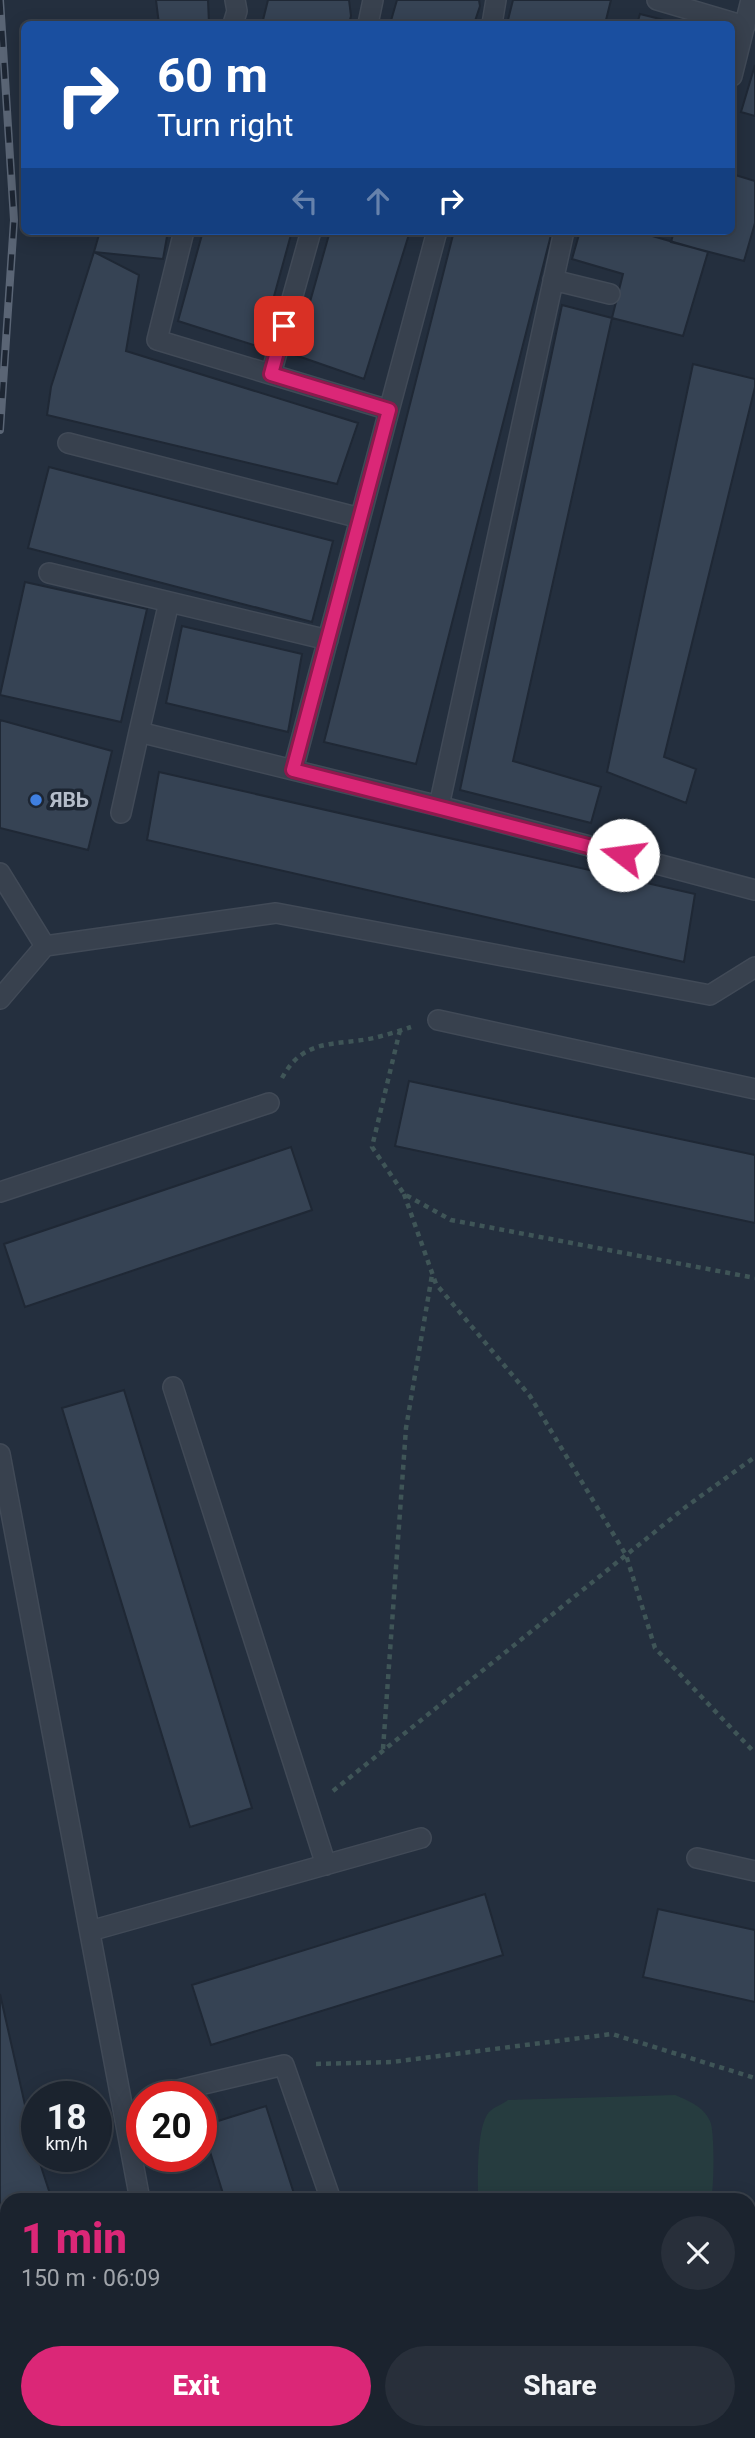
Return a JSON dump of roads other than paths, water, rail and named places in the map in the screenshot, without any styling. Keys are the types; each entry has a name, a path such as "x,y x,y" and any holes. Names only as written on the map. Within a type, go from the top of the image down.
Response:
{"lane":[{"path":"234,21 237,10 235,0"},
{"path":"369,21 373,0"},
{"path":"492,21 496,0"},
{"path":"657,0 727,21"},
{"path":"735,64 751,0"},
{"path":"735,23 744,26"},
{"path":"183,235 157,340 389,410"},
{"path":"271,374 310,235"},
{"path":"293,770 436,235"},
{"path":"439,806 563,235"},
{"path":"553,279 610,294"},
{"path":"68,443 360,518"},
{"path":"49,573 328,640"},
{"path":"121,813 169,602"},
{"path":"139,732 439,806 755,890"},
{"path":"0,873 45,946"},
{"path":"0,999 45,946 276,913 710,995 755,967"},
{"path":"438,1020 755,1089"},
{"path":"0,1192 269,1104"},
{"path":"173,1387 326,1865"},
{"path":"0,1454 139,2193"},
{"path":"90,1931 421,1838"},
{"path":"697,1858 755,1871"},
{"path":"216,2081 284,2065 329,2193"},
{"path":"122,2104 126,2103"}],"railway":[{"path":"0,0 14,220 0,430"}],"place":[{"name":"ЯВЬ","path":"36,800"}]}
